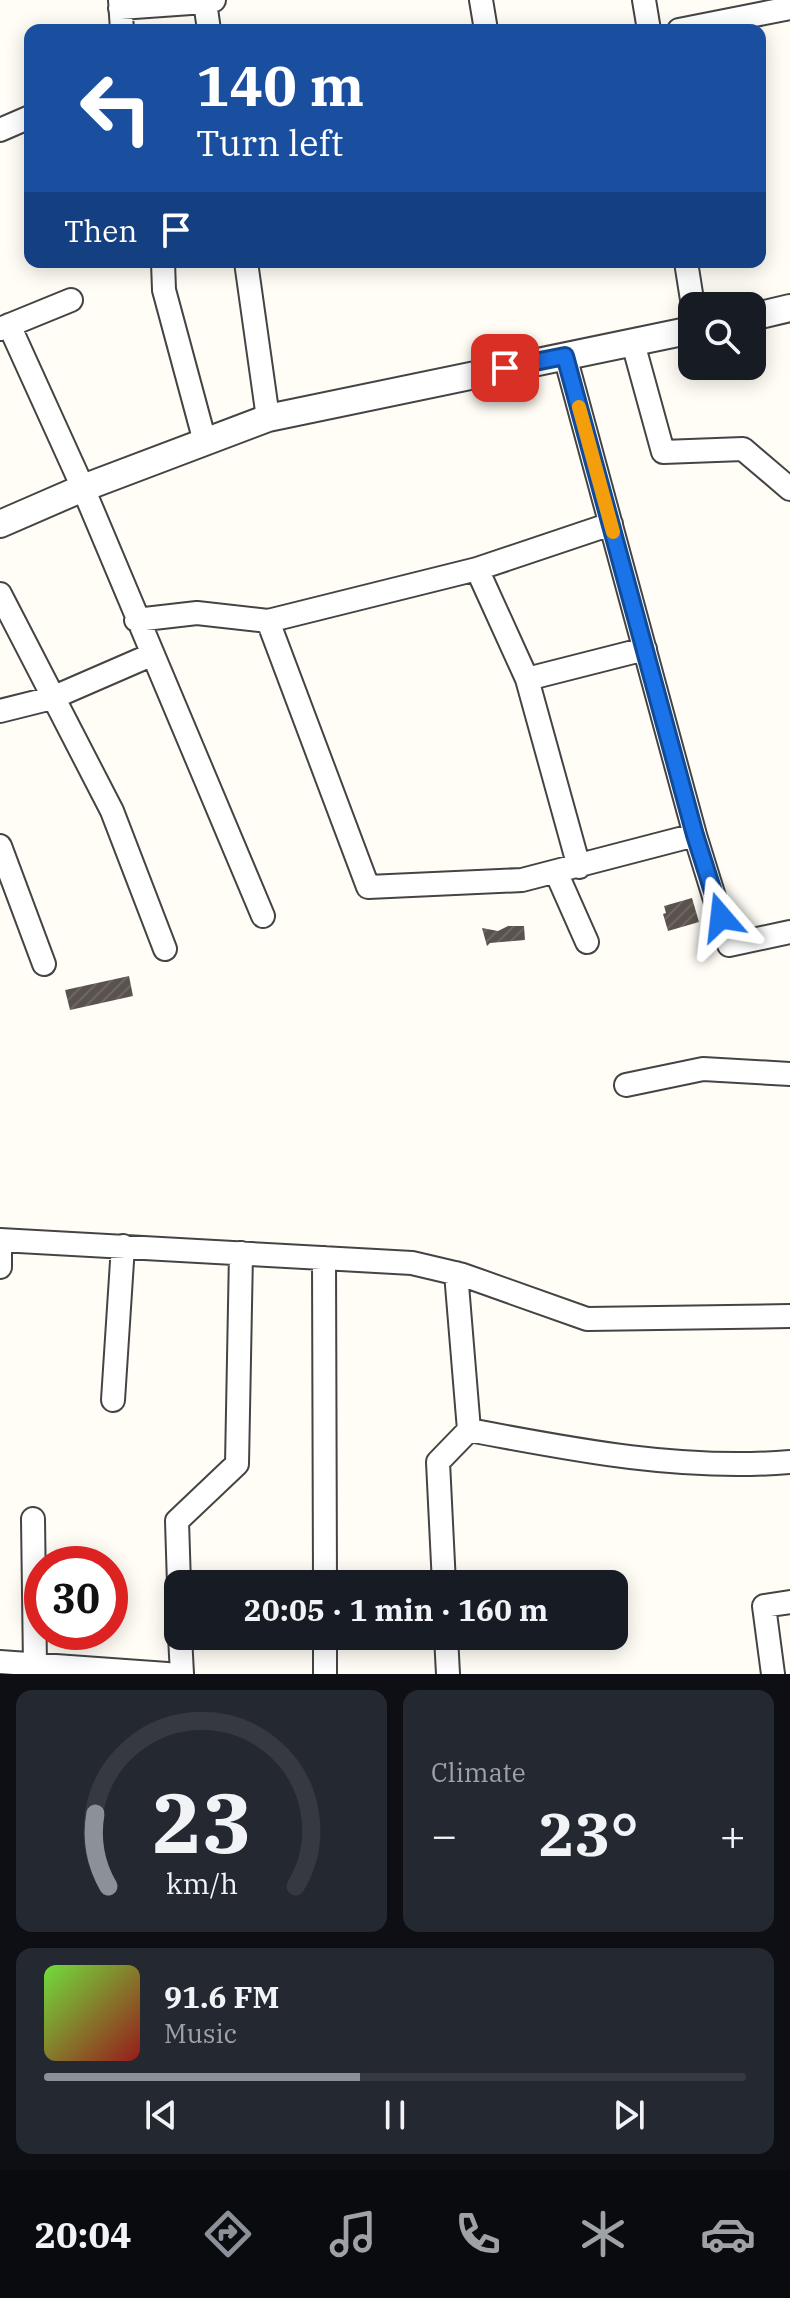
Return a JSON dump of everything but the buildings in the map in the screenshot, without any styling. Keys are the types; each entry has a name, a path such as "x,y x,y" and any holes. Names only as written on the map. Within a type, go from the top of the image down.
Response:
{"street":[{"path":"481,0 485,24"},
{"path":"644,0 648,24"},
{"path":"121,13 209,1 209,24"},
{"path":"709,24 790,8"},
{"path":"0,130 24,120"},
{"path":"163,268 164,290 205,442"},
{"path":"247,268 268,418"},
{"path":"687,268 691,292"},
{"path":"71,300 5,327 83,488 263,916"},
{"path":"766,314 790,308"},
{"path":"0,524 83,488 268,418 678,333"},
{"path":"633,343 663,452 743,449 790,489"},
{"path":"565,356 695,835 729,945 790,932"},
{"path":"136,620 197,613 268,621 477,569 611,524"},
{"path":"477,569 527,679 579,867"},
{"path":"0,594 112,811 165,949"},
{"path":"268,621 368,887 522,880 695,835"},
{"path":"527,679 645,649"},
{"path":"0,711 52,698 151,655"},
{"path":"0,846 44,964"},
{"path":"556,872 587,942"},
{"path":"626,1085 703,1069 790,1074"},
{"path":"0,1267 0,1240 412,1263 456,1273 587,1319 790,1316"},
{"path":"113,1400 123,1246"},
{"path":"179,1570 177,1521 237,1464 241,1253"},
{"path":"324,1258 325,1570"},
{"path":"443,1570 438,1462 469,1430 456,1273"},
{"path":"469,1430 586,1452 739,1466 790,1462"},
{"path":"33,1519 35,1665"},
{"path":"773,1674 764,1606 790,1602"},
{"path":"181,1650 182,1674"},
{"path":"325,1650 325,1674"},
{"path":"447,1650 448,1674"},
{"path":"0,1662 163,1674"}],"slow traffic":[{"path":"579,407 613,532"}],"route":[{"path":"505,368 565,356 695,835 721,917"}]}
